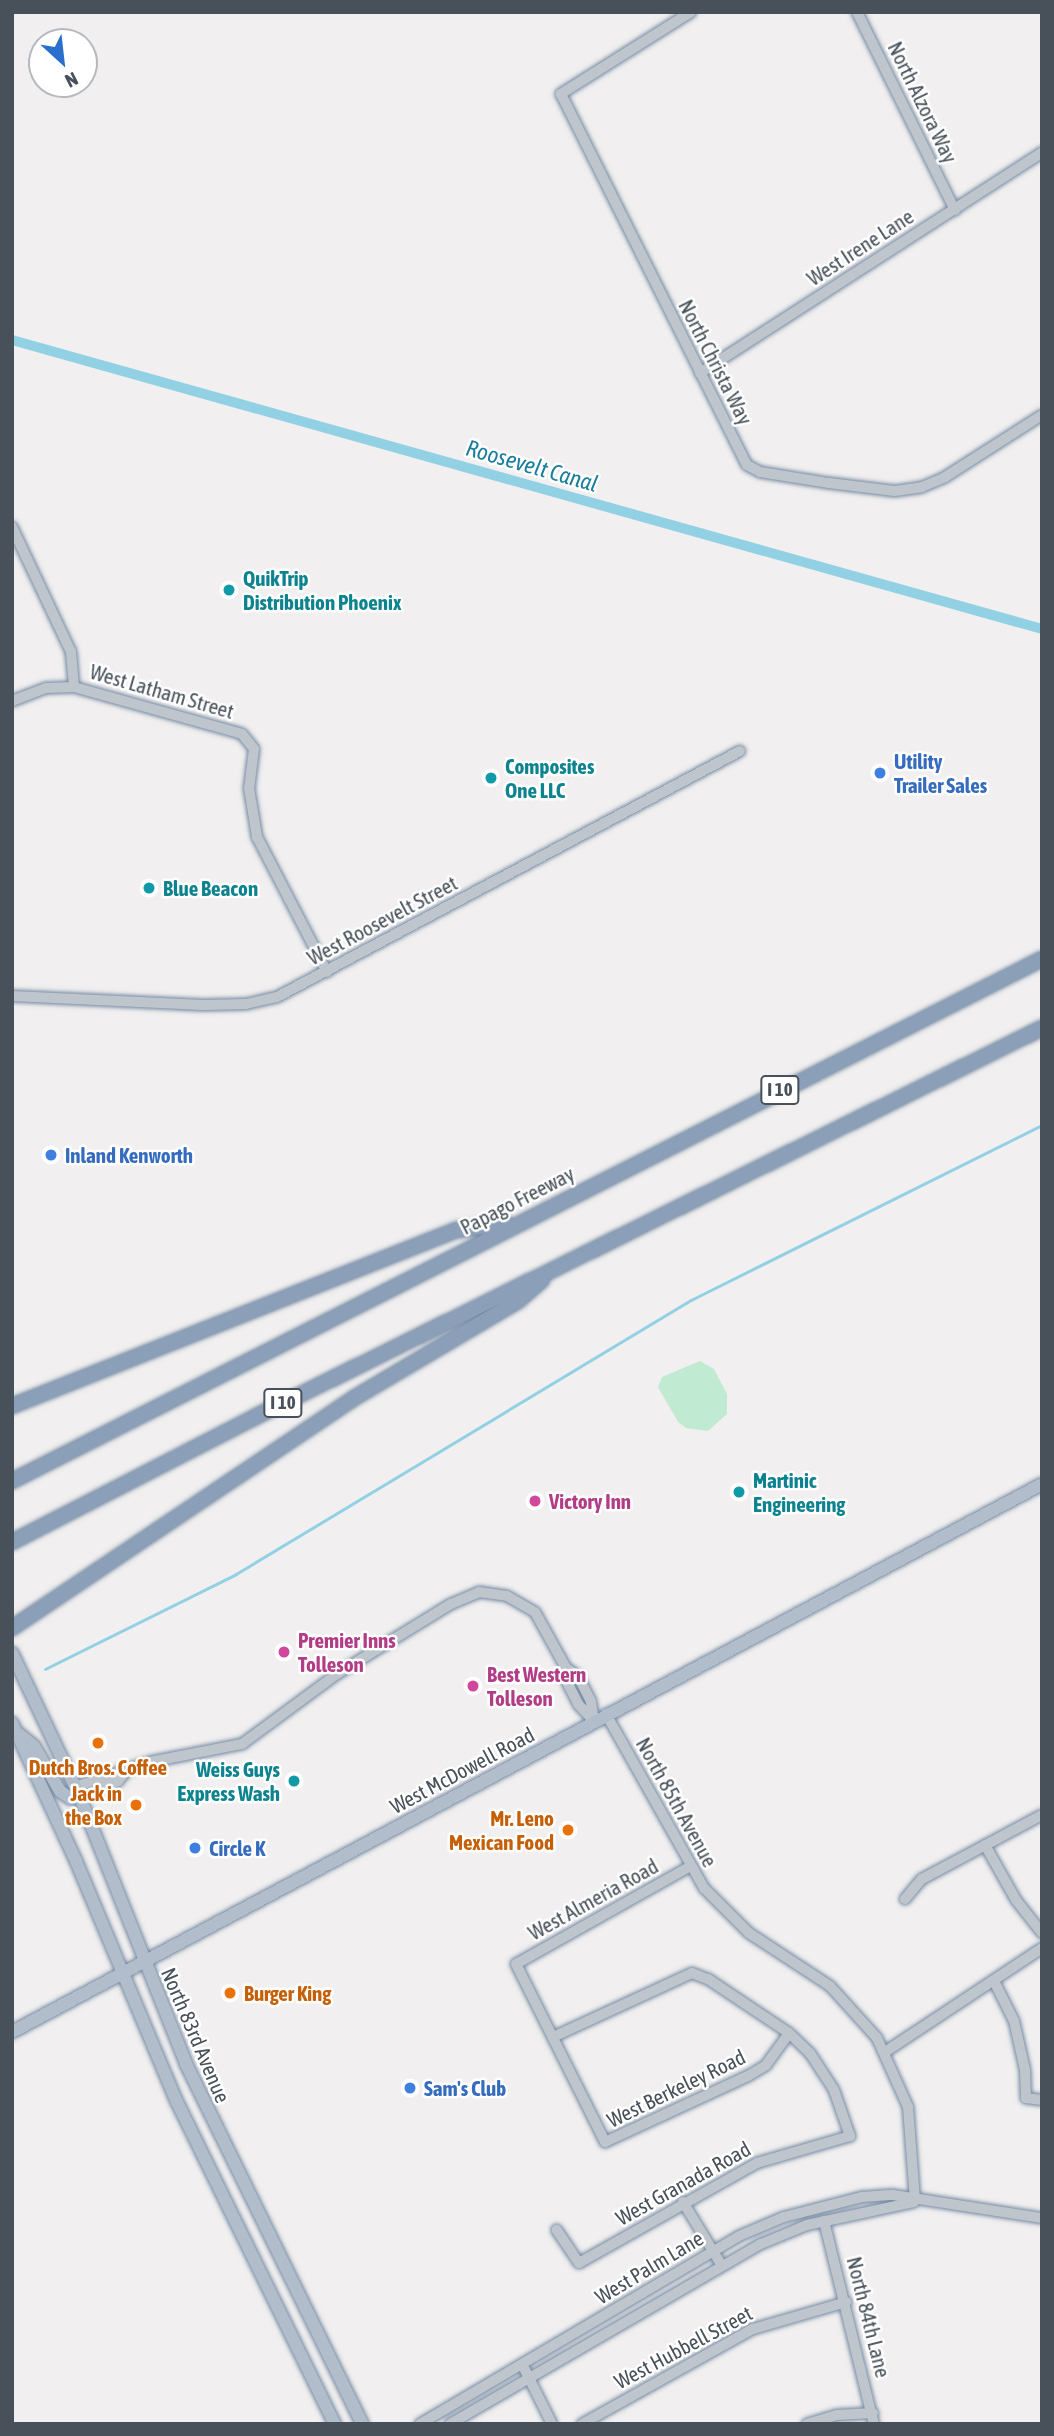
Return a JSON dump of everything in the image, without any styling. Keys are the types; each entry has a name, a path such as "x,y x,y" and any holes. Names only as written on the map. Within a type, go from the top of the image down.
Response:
{"highway":[{"name":"Papago Freeway","path":"12,1481 1042,958"},
{"name":"I 10","path":"12,1542 556,1268 1042,1028"},
{"path":"12,1406 457,1230 519,1222"},
{"path":"12,1628 354,1398 518,1301 556,1268"}],"main road":[{"name":"West McDowell Road","path":"12,2032 1042,1484"},
{"name":"North 83rd Avenue","path":"14,1656 78,1792 186,2064 362,2424"},
{"name":"North 83rd Avenue","path":"14,1727 187,2124 335,2424"},
{"path":"14,1727 34,1746 60,1791 70,1798 78,1792"},
{"path":"270,2292 290,2281"}],"street":[{"name":"North Christa Way","path":"691,12 561,94 747,465 760,472 895,491 945,477 1042,415"},
{"name":"North Alzora Way","path":"857,12 955,210"},
{"name":"West Irene Lane","path":"700,373 1042,153"},
{"path":"12,527 67,641 74,687"},
{"name":"West Latham Street","path":"12,701 46,688 74,687 242,734 254,749 249,788 257,837 327,972"},
{"name":"West Roosevelt Street","path":"12,996 246,1004 277,997 740,751"},
{"name":"North 85th Avenue","path":"78,1792 118,1781 127,1770 242,1744 319,1686 452,1604 479,1592 495,1592 535,1612 566,1668 567,1682 578,1704 600,1718 689,1867 749,1933 830,1986 863,2020 885,2052 912,2125 915,2202"},
{"path":"905,1899 922,1879 1042,1815"},
{"path":"985,1846 1016,1900 1042,1933"},
{"name":"West Almeria Road","path":"553,2037 516,1964 689,1867"},
{"path":"885,2052 1042,1948"},
{"path":"553,2037 692,1973 708,1979 789,2033"},
{"path":"994,1981 1014,2021 1026,2070 1026,2098 1042,2100"},
{"name":"West Berkeley Road","path":"553,2037 605,2142 748,2076 766,2065 789,2033"},
{"name":"West Granada Road","path":"557,2230 579,2263 683,2202 757,2163 850,2136 845,2115 822,2069 789,2033"},
{"name":"West Palm Lane","path":"420,2424 713,2251 764,2224 804,2210 873,2196 893,2195 915,2202 1042,2218"},
{"path":"683,2202 722,2266"},
{"name":"West Palm Lane","path":"450,2424 782,2234 824,2221 915,2202"},
{"name":"North 84th Lane","path":"824,2221 873,2418"},
{"name":"West Hubbell Street","path":"582,2424 753,2329 846,2302"},
{"path":"522,2364 552,2424"},
{"path":"807,2424 837,2415 873,2418"}],"green space":[{"path":"700,1361 714,1369 727,1394 727,1414 708,1431 686,1428 678,1422 658,1387 662,1377"}],"waterway":[{"name":"Roosevelt Canal","path":"12,340 1042,629"},
{"path":"45,1669 236,1574 691,1300 1042,1125"}],"place":[{"name":"QuikTrip Distribution Phoenix","path":"229,590"},
{"name":"Utility Trailer Sales","path":"880,773"},
{"name":"Composites One LLC","path":"491,778"},
{"name":"Blue Beacon","path":"149,888"},
{"name":"Inland Kenworth","path":"51,1155"},
{"name":"Martinic Engineering","path":"739,1492"},
{"name":"Victory Inn","path":"535,1501"},
{"name":"Premier Inns Tolleson","path":"284,1652"},
{"name":"Best Western Tolleson","path":"473,1686"},
{"name":"Dutch Bros. Coffee","path":"98,1743"},
{"name":"Weiss Guys Express Wash","path":"294,1781"},
{"name":"Jack in the Box","path":"136,1805"},
{"name":"Mr. Leno Mexican Food","path":"568,1830"},
{"name":"Circle K","path":"195,1848"},
{"name":"Burger King","path":"230,1993"},
{"name":"Sam's Club","path":"410,2088"}]}
